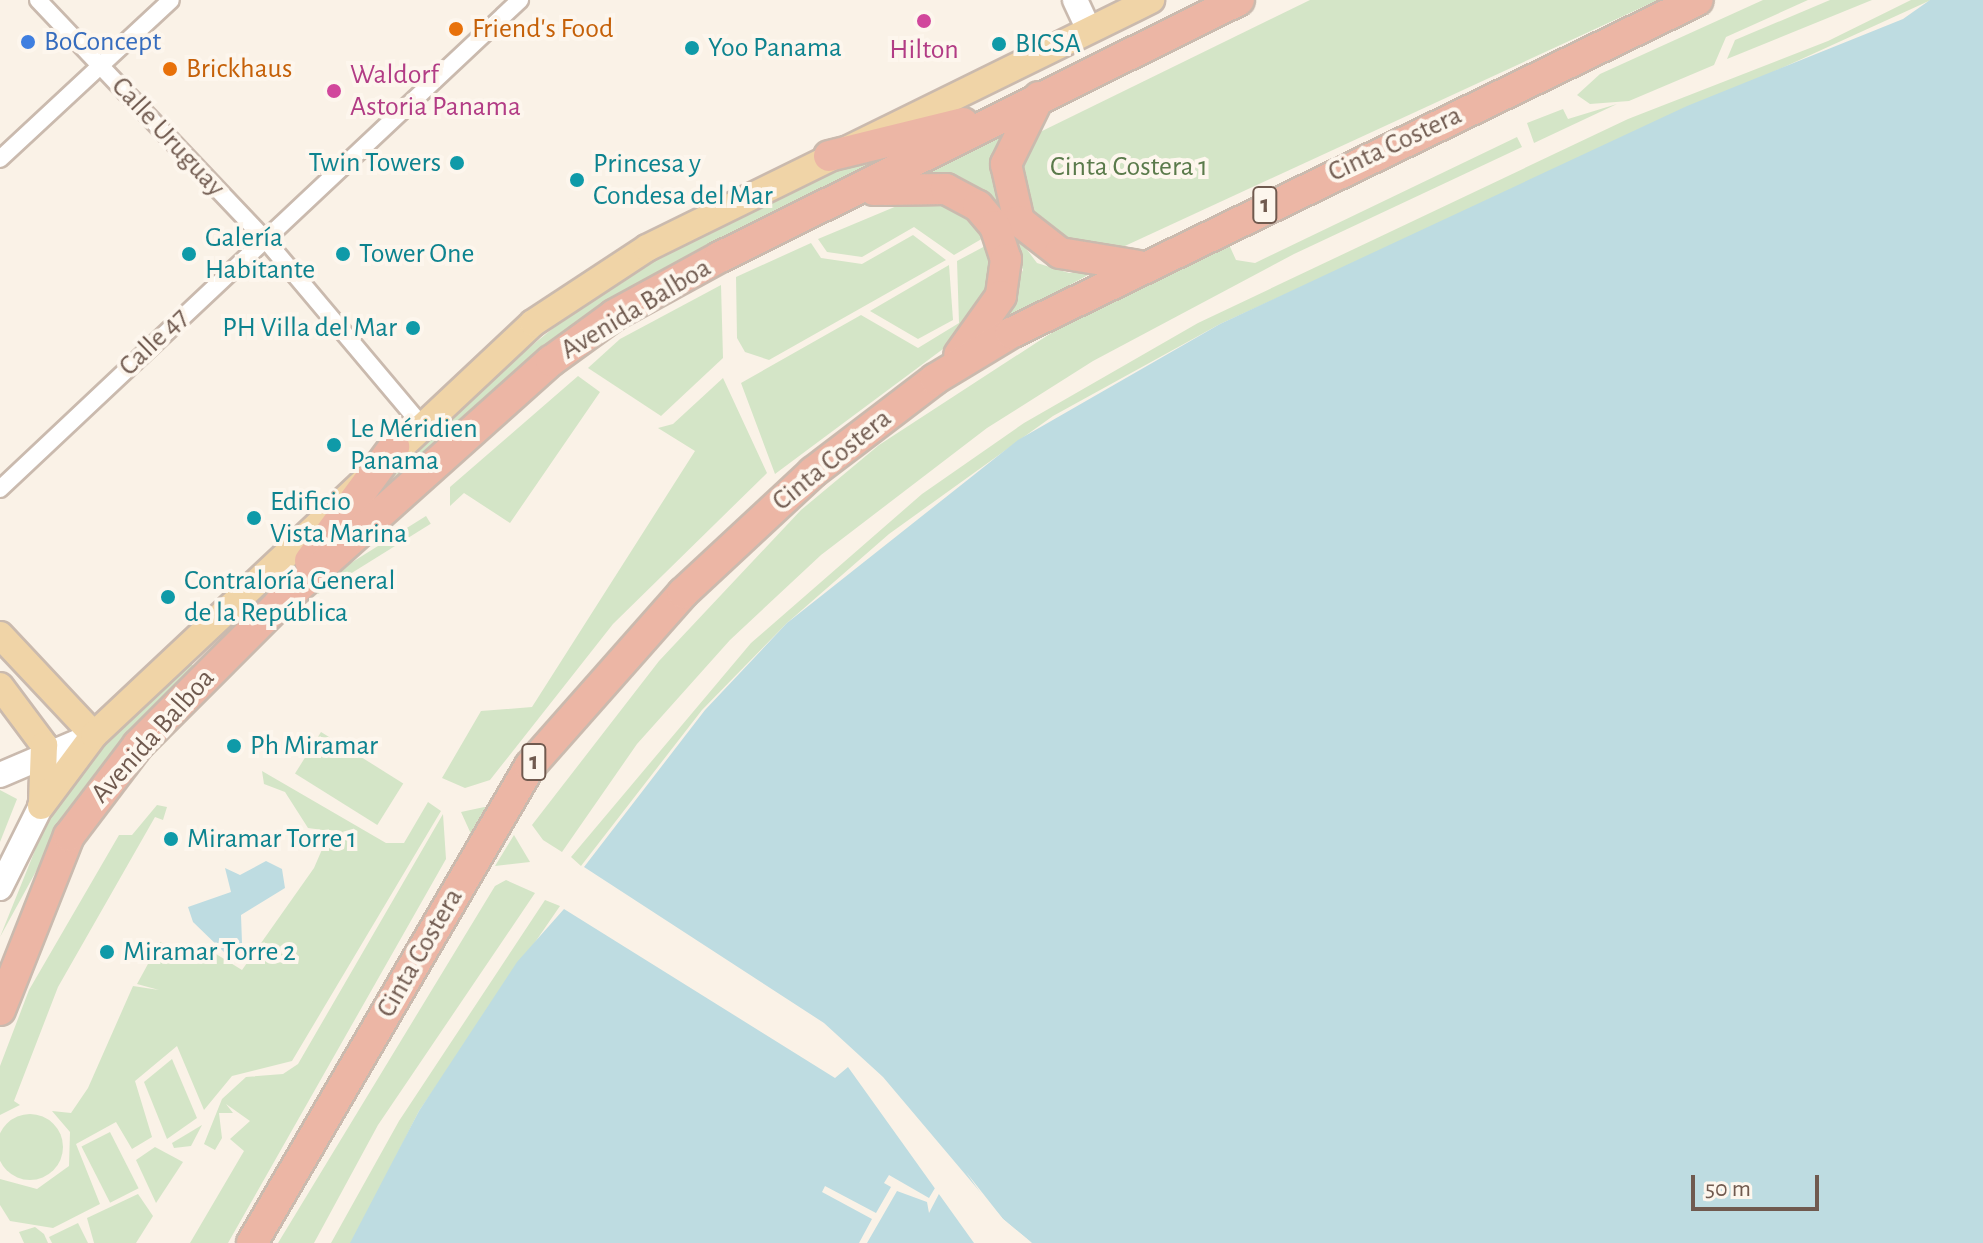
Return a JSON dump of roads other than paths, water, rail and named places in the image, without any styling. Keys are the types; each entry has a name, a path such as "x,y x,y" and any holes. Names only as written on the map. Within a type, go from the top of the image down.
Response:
{"highway":[{"name":"Avenida Balboa","path":"0,1010 69,836 138,745 280,603 563,352 672,283 1039,97 1239,0"},
{"name":"Cinta Costera","path":"252,1243 530,766 633,645 741,536 935,379 1139,266 1603,50 1698,0"},
{"path":"1603,50 1722,0"},
{"path":"1039,97 1006,164 1019,221 1060,253 1139,266"},
{"path":"829,156 1011,111"},
{"path":"818,211 865,192 923,185 955,193 987,214 1006,259 1001,296 986,323 935,379"},
{"path":"280,603 394,447"},
{"path":"0,955 69,836"}],"main road":[{"path":"1075,0 1089,30"},
{"name":"Avenida Balboa","path":"56,764 94,735 420,423 592,281 829,156 1151,0"},
{"path":"0,635 94,735"},
{"path":"0,686 35,726 56,764 41,806 0,888"},
{"path":"0,775 56,764"}],"street":[{"name":"Calle Uruguay","path":"38,0 264,238 420,423"},
{"path":"0,159 171,0"},
{"name":"Calle 47","path":"0,489 520,0"}],"water":[{"path":"1930,0 1983,0 1983,1243 1032,1243 1003,1219 883,1077 824,1023 584,867 705,710 787,623 1018,440 1220,324 1687,106 1903,19"},
{"path":"266,861 282,869 285,888 241,915 242,943 224,952 193,922 188,907 231,892 225,868 240,875"},
{"path":"564,909 835,1078 848,1067 974,1243 350,1243 419,1111 517,962"}],"place":[{"name":"Hilton","path":"924,21"},
{"name":"Friend's Food","path":"456,29"},
{"name":"BoConcept","path":"28,42"},
{"name":"BICSA","path":"999,44"},
{"name":"Yoo Panama","path":"692,48"},
{"name":"Brickhaus","path":"170,69"},
{"name":"Waldorf Astoria Panama","path":"334,91"},
{"name":"Twin Towers","path":"457,163"},
{"name":"Princesa y Condesa del Mar","path":"577,180"},
{"name":"Galería Habitante","path":"189,254"},
{"name":"Tower One","path":"343,254"},
{"name":"PH Villa del Mar","path":"413,328"},
{"name":"Le Méridien Panama","path":"334,445"},
{"name":"Edificio Vista Marina","path":"254,518"},
{"name":"Contraloría General de la República","path":"168,597"},
{"name":"Ph Miramar","path":"234,746"},
{"name":"Miramar Torre 1","path":"171,839"},
{"name":"Miramar Torre 2","path":"107,952"}],"park label":[{"name":"Cinta Costera 1","path":"1129,167"}]}
